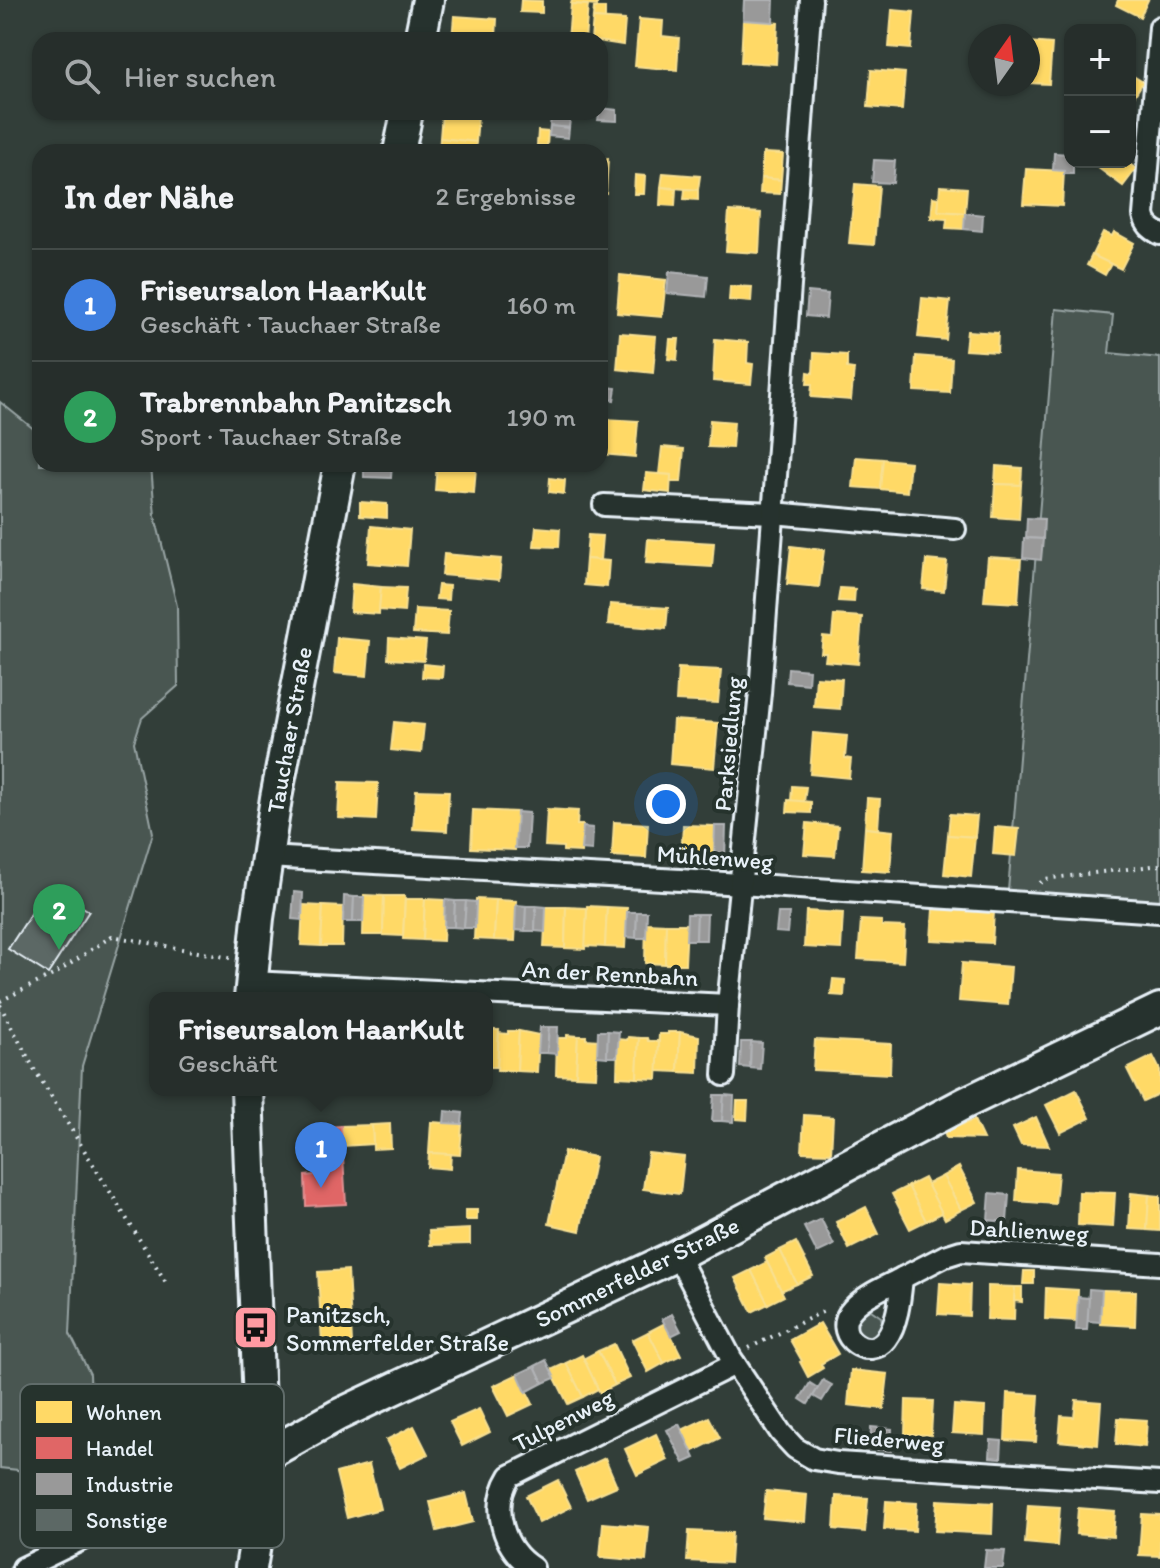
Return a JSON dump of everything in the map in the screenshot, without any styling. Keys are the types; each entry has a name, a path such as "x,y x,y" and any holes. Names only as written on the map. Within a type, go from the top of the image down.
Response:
{"street":[{"path":"422,32 428,0"},
{"name":"Parksiedlung","path":"724,1075 728,1005 760,693 811,0"},
{"path":"1160,27 1144,215 1146,223 1160,234"},
{"path":"401,144 405,120"},
{"name":"Tauchaer Straße","path":"251,980 288,730 338,472"},
{"path":"604,505 773,513 955,529"},
{"name":"Mühlenweg","path":"267,857 680,880 1160,912"},
{"name":"An der Rennbahn","path":"251,980 480,992"},
{"name":"An der Rennbahn","path":"493,993 728,1005"},
{"name":"Sommerfelder Straße","path":"284,1445 338,1415 677,1255 965,1103 1160,1009"},
{"path":"247,1096 258,1384"},
{"name":"Dahlienweg","path":"848,1316 859,1303 902,1278 961,1251 1160,1264"},
{"name":"Fliederweg","path":"677,1255 733,1361 781,1433 795,1448 814,1459 1160,1483"},
{"path":"848,1316 846,1330 853,1343 867,1348 881,1344 893,1325 902,1278"},
{"name":"Tulpenweg","path":"533,1568 512,1549 501,1518 503,1487 510,1476 733,1361"},
{"name":"Sommerfelder Straße","path":"23,1568 64,1548"},
{"path":"251,1568 254,1548"}],"path":[{"path":"1008,903 1045,879 1160,865"},
{"path":"167,1284 34,1069 0,1003 55,974 112,936 234,959 251,980"},
{"path":"733,1361 820,1313 836,1308 848,1316"}],"shaded area":[{"path":"1056,309 1113,315 1109,353 1160,358 1160,902 1008,891"},
{"path":"0,402 32,428 32,472 152,472 155,516 177,606 178,686 142,718 134,742 153,833 82,1066 70,1334 90,1374 90,1384 20,1384 20,1473 0,1468"},
{"path":"871,1310 881,1317 884,1329 872,1342 856,1336 855,1318"},
{"path":"52,1548 17,1568 9,1568"}],"building: Wohnen":[{"path":"521,0 542,1 542,13 520,12"},
{"path":"572,0 597,0 597,6 571,4"},
{"path":"1118,0 1148,0 1140,17 1116,5"},
{"path":"571,4 588,5 586,32 569,32"},
{"path":"594,8 605,8 605,19 593,18"},
{"path":"892,10 914,12 911,49 889,47"},
{"path":"454,16 497,19 496,32 453,32"},
{"path":"593,18 625,20 623,45 608,43 608,32 592,32"},
{"path":"639,19 663,21 662,36 679,38 677,70 635,66"},
{"path":"743,20 778,23 776,64 741,62"},
{"path":"1040,43 1052,44 1049,84 1040,84"},
{"path":"871,70 905,73 902,110 868,107"},
{"path":"1136,78 1143,82 1136,93"},
{"path":"441,120 478,120 476,142 440,138"},
{"path":"538,131 548,132 547,144 537,144"},
{"path":"440,138 476,142 476,144 440,144"},
{"path":"763,153 783,154 781,180 761,178"},
{"path":"1098,168 1135,168 1123,186"},
{"path":"1026,169 1064,171 1062,206 1023,204"},
{"path":"663,173 700,176 698,190 661,187"},
{"path":"635,175 645,176 644,194 634,194"},
{"path":"761,178 781,180 780,194 760,193"},
{"path":"855,184 879,186 874,245 849,243"},
{"path":"940,186 967,188 965,213 938,211"},
{"path":"661,187 676,189 675,206 660,205"},
{"path":"685,189 698,190 698,200 684,199"},
{"path":"933,197 939,198 938,211 965,213 964,229 946,228 947,219 931,218"},
{"path":"729,211 761,213 759,253 726,251"},
{"path":"1103,232 1112,236 1114,232 1134,243 1121,269 1092,255"},
{"path":"1092,255 1111,264 1105,275 1087,265"},
{"path":"620,275 666,280 662,317 617,313"},
{"path":"730,286 752,287 751,302 729,300"},
{"path":"922,298 950,301 946,340 918,337"},
{"path":"967,331 998,333 997,352 965,350"},
{"path":"620,333 656,336 653,373 617,369"},
{"path":"670,339 679,339 677,360 668,359"},
{"path":"715,339 748,342 747,363 753,364 751,384 713,381"},
{"path":"814,353 847,355 847,368 854,369 851,400 811,397 812,384 807,384 808,372 813,373"},
{"path":"916,356 952,359 950,393 914,391"},
{"path":"608,419 638,421 635,457 608,455"},
{"path":"710,420 734,422 732,448 708,447"},
{"path":"662,447 684,449 681,482 670,482 671,475 659,474"},
{"path":"856,457 883,459 880,489 853,487"},
{"path":"883,459 910,462 907,492 880,489"},
{"path":"996,466 1022,468 1021,485 995,484"},
{"path":"436,472 476,472 474,493 435,490"},
{"path":"646,473 671,475 670,493 644,490"},
{"path":"550,478 565,480 564,494 549,492"},
{"path":"995,484 1021,485 1019,519 993,517"},
{"path":"360,502 387,504 387,518 360,516"},
{"path":"371,526 410,530 407,566 368,563"},
{"path":"536,527 560,529 559,547 534,546"},
{"path":"588,535 602,536 600,560 586,559"},
{"path":"648,539 714,543 712,567 646,563"},
{"path":"791,546 824,550 819,587 787,584"},
{"path":"444,554 501,559 499,580 442,575"},
{"path":"988,557 1021,559 1018,603 984,601"},
{"path":"586,559 609,561 607,587 584,585"},
{"path":"926,560 947,562 944,591 923,589"},
{"path":"352,584 381,587 379,614 350,612"},
{"path":"438,585 449,586 448,600 436,599"},
{"path":"381,587 406,588 404,612 379,610"},
{"path":"840,588 855,589 854,602 838,601"},
{"path":"610,604 668,608 666,629 608,624"},
{"path":"415,609 449,611 447,635 413,633"},
{"path":"834,615 862,617 858,664 825,661 826,653 821,653 823,636 832,637"},
{"path":"337,638 370,641 367,676 334,673"},
{"path":"389,638 426,641 424,661 388,659"},
{"path":"423,664 443,666 442,678 422,677"},
{"path":"678,668 721,670 718,703 676,701"},
{"path":"816,677 842,679 840,709 814,707"},
{"path":"673,720 718,723 714,768 670,764"},
{"path":"394,722 424,725 421,753 391,750"},
{"path":"813,733 847,736 845,758 851,759 849,778 810,774"},
{"path":"340,782 378,783 376,820 338,818"},
{"path":"792,786 806,787 804,802 791,801"},
{"path":"416,790 449,791 447,831 413,829"},
{"path":"867,798 880,799 878,829 865,828"},
{"path":"788,800 811,802 811,813 787,812"},
{"path":"547,809 578,811 577,825 583,825 581,852 545,846"},
{"path":"473,810 517,812 515,850 471,848"},
{"path":"950,814 977,816 975,837 948,835"},
{"path":"614,822 648,824 646,858 612,856"},
{"path":"807,823 838,826 835,856 804,854"},
{"path":"683,825 715,826 714,861 681,860"},
{"path":"995,827 1019,829 1016,856 993,854"},
{"path":"865,828 893,831 890,872 862,870"},
{"path":"948,835 975,837 971,877 944,874"},
{"path":"364,895 384,896 383,935 363,935"},
{"path":"384,896 405,896 403,936 383,935"},
{"path":"405,899 425,899 423,940 403,939"},
{"path":"425,899 445,900 443,941 423,940"},
{"path":"476,899 496,900 494,940 474,939"},
{"path":"496,900 517,901 515,941 494,940"},
{"path":"303,905 323,906 321,946 301,945"},
{"path":"323,906 343,907 342,946 321,946"},
{"path":"587,906 607,907 605,947 585,946"},
{"path":"546,907 566,907 565,948 544,947"},
{"path":"566,907 587,908 585,949 565,948"},
{"path":"607,907 627,908 625,948 605,947"},
{"path":"933,909 994,912 992,943 931,940"},
{"path":"806,911 843,913 841,949 804,947"},
{"path":"861,920 882,921 882,926 905,927 903,962 858,959"},
{"path":"646,923 666,924 665,964 645,963"},
{"path":"666,924 687,924 685,964 665,964"},
{"path":"962,963 1011,967 1008,1005 959,1001"},
{"path":"833,979 845,980 844,996 831,995"},
{"path":"493,1030 499,1030 497,1067 493,1067"},
{"path":"508,1031 519,1031 517,1071 497,1070 499,1033 508,1034"},
{"path":"519,1031 539,1035 537,1072 517,1071"},
{"path":"680,1032 678,1072 657,1071 659,1034"},
{"path":"680,1032 699,1036 698,1073 678,1072"},
{"path":"567,1035 578,1036 576,1076 556,1075 557,1038 567,1038"},
{"path":"578,1036 598,1040 596,1077 576,1076"},
{"path":"628,1037 639,1038 637,1078 617,1077 618,1039 627,1040"},
{"path":"639,1038 659,1041 657,1079 637,1078"},
{"path":"815,1040 891,1044 890,1074 813,1070"},
{"path":"1153,1056 1160,1070 1160,1093 1143,1101 1127,1069"},
{"path":"1076,1090 1090,1118 1060,1133 1046,1105"},
{"path":"737,1101 748,1101 747,1120 736,1119"},
{"path":"804,1115 833,1117 831,1153 802,1152"},
{"path":"1036,1117 1049,1146 1021,1145 1013,1128"},
{"path":"974,1120 983,1139 946,1138 944,1132"},
{"path":"431,1122 462,1124 460,1155 429,1153"},
{"path":"390,1124 391,1148 373,1149 372,1125"},
{"path":"372,1125 373,1144 343,1146 341,1126"},
{"path":"564,1151 595,1157 580,1231 549,1224"},
{"path":"429,1153 451,1154 450,1169 428,1167"},
{"path":"648,1153 684,1157 680,1194 643,1189"},
{"path":"959,1167 977,1202 961,1210 943,1176"},
{"path":"1018,1170 1058,1173 1055,1204 1016,1201"},
{"path":"943,1176 961,1210 945,1219 927,1184"},
{"path":"924,1178 942,1213 926,1221 908,1186"},
{"path":"908,1186 926,1221 910,1229 892,1194"},
{"path":"1079,1192 1115,1193 1113,1227 1078,1225"},
{"path":"1131,1193 1149,1195 1147,1230 1129,1229"},
{"path":"1149,1195 1160,1196 1160,1231 1147,1230"},
{"path":"866,1207 879,1234 849,1249 836,1222"},
{"path":"465,1210 477,1210 477,1220 465,1220"},
{"path":"470,1229 470,1244 430,1245 429,1231"},
{"path":"796,1242 813,1276 797,1284 780,1250"},
{"path":"780,1250 797,1284 781,1291 765,1258"},
{"path":"767,1262 784,1296 768,1304 751,1270"},
{"path":"348,1270 352,1343 322,1344 318,1272"},
{"path":"751,1270 768,1304 752,1312 735,1278"},
{"path":"1024,1271 1034,1271 1034,1284 1023,1284"},
{"path":"940,1283 970,1285 969,1316 938,1314"},
{"path":"988,1286 1015,1287 1014,1320 987,1319"},
{"path":"1015,1287 1022,1287 1022,1302 1014,1301"},
{"path":"1046,1288 1078,1290 1077,1321 1045,1319"},
{"path":"1102,1290 1136,1291 1135,1326 1100,1324"},
{"path":"665,1323 681,1355 664,1363 648,1332"},
{"path":"820,1323 838,1354 821,1364 823,1368 808,1377 790,1340"},
{"path":"648,1332 664,1363 648,1372 632,1340"},
{"path":"614,1344 630,1378 615,1385 598,1351"},
{"path":"598,1351 615,1385 600,1393 583,1359"},
{"path":"582,1355 598,1389 583,1397 566,1363"},
{"path":"566,1363 583,1397 568,1404 551,1370"},
{"path":"851,1370 888,1374 884,1409 848,1405"},
{"path":"518,1374 533,1404 508,1416 493,1386"},
{"path":"1007,1393 1039,1395 1036,1442 1005,1440"},
{"path":"906,1400 933,1401 931,1435 905,1434"},
{"path":"1076,1400 1101,1402 1098,1445 1059,1441 1061,1416 1074,1417"},
{"path":"954,1405 985,1407 984,1435 952,1433"},
{"path":"479,1409 490,1432 462,1446 450,1422"},
{"path":"709,1417 720,1438 692,1452 682,1430"},
{"path":"1118,1418 1147,1420 1145,1447 1116,1444"},
{"path":"414,1426 428,1454 400,1468 386,1440"},
{"path":"656,1434 668,1460 637,1475 625,1449"},
{"path":"605,1458 617,1486 587,1499 575,1472"},
{"path":"369,1464 380,1509 347,1518 336,1473"},
{"path":"558,1480 571,1507 539,1523 526,1496"},
{"path":"766,1491 807,1495 805,1522 763,1518"},
{"path":"466,1493 473,1522 437,1531 430,1502"},
{"path":"836,1496 868,1498 865,1532 834,1529"},
{"path":"937,1500 993,1503 992,1534 935,1531"},
{"path":"886,1501 917,1503 915,1531 884,1529"},
{"path":"1028,1505 1060,1507 1057,1546 1025,1543"},
{"path":"1078,1508 1115,1511 1113,1537 1076,1534"},
{"path":"1142,1514 1160,1515 1160,1556 1139,1555"},
{"path":"603,1523 649,1527 646,1561 600,1557"},
{"path":"689,1531 732,1533 730,1563 687,1561"}],"building: Handel":[{"path":"341,1126 346,1204 306,1206 305,1176 314,1175 311,1128"}],"building: Industrie":[{"path":"744,0 774,0 773,22 743,20"},
{"path":"608,109 617,110 617,121 598,120 608,120"},
{"path":"551,120 570,120 569,128 550,126"},
{"path":"550,126 569,128 568,138 549,136"},
{"path":"1054,153 1064,154 1064,168 1073,168 1073,174 1064,174 1064,171 1053,170"},
{"path":"874,160 895,161 893,183 872,182"},
{"path":"965,213 983,215 982,231 964,229"},
{"path":"669,272 708,276 706,297 667,293"},
{"path":"808,292 828,294 826,318 806,316"},
{"path":"608,387 616,388 614,400 608,399"},
{"path":"364,472 391,472 391,478 364,477"},
{"path":"1027,518 1044,519 1043,539 1026,538"},
{"path":"1024,538 1043,539 1041,560 1023,558"},
{"path":"788,668 809,670 808,684 787,682"},
{"path":"517,812 529,813 527,848 515,848"},
{"path":"715,826 726,826 725,859 714,859"},
{"path":"583,827 593,828 592,850 581,849"},
{"path":"294,892 303,893 302,920 292,919"},
{"path":"344,896 354,897 353,922 343,922"},
{"path":"354,897 364,897 363,922 353,922"},
{"path":"445,900 455,901 454,927 444,927"},
{"path":"455,901 466,901 464,928 454,927"},
{"path":"466,901 476,902 475,928 464,928"},
{"path":"516,905 526,906 525,931 515,930"},
{"path":"526,906 536,906 535,931 525,931"},
{"path":"536,906 546,907 545,932 535,931"},
{"path":"627,912 637,912 636,938 626,937"},
{"path":"637,912 647,912 646,938 636,938"},
{"path":"778,913 789,913 787,933 776,932"},
{"path":"687,914 697,914 696,940 686,940"},
{"path":"697,914 707,914 706,940 696,940"},
{"path":"540,1027 549,1027 547,1053 538,1053"},
{"path":"549,1027 558,1027 557,1054 547,1053"},
{"path":"598,1031 608,1031 607,1057 597,1056"},
{"path":"608,1031 619,1032 617,1057 607,1057"},
{"path":"741,1042 751,1042 750,1068 740,1067"},
{"path":"751,1042 762,1043 760,1069 750,1068"},
{"path":"714,1095 724,1095 722,1121 712,1121"},
{"path":"724,1095 734,1096 733,1122 722,1121"},
{"path":"445,1111 463,1113 462,1124 444,1123"},
{"path":"990,1193 1009,1195 1007,1222 988,1220"},
{"path":"821,1219 834,1245 817,1253 804,1227"},
{"path":"1089,1289 1102,1290 1100,1322 1087,1321"},
{"path":"1078,1297 1089,1298 1087,1330 1076,1330"},
{"path":"672,1314 681,1331 671,1336 662,1319"},
{"path":"546,1360 555,1378 543,1383 535,1366"},
{"path":"535,1366 543,1383 526,1392 518,1374"},
{"path":"823,1380 832,1385 822,1401 813,1396"},
{"path":"810,1383 818,1388 808,1404 800,1399"},
{"path":"679,1424 695,1458 684,1463 667,1430"},
{"path":"871,1427 892,1429 891,1451 870,1449"},
{"path":"991,1440 1002,1441 1001,1458 990,1457"},
{"path":"986,1550 1005,1551 1003,1568 984,1568"}],"building: Sonstige":[{"path":"49,886 89,911 48,974 8,949"}],"place":[{"name":"Trabrennbahn Panitzsch","path":"59,950"},
{"name":"Friseursalon HaarKult","path":"321,1188"},
{"name":"Panitzsch, Sommerfelder Straße","path":"255,1328"}]}
